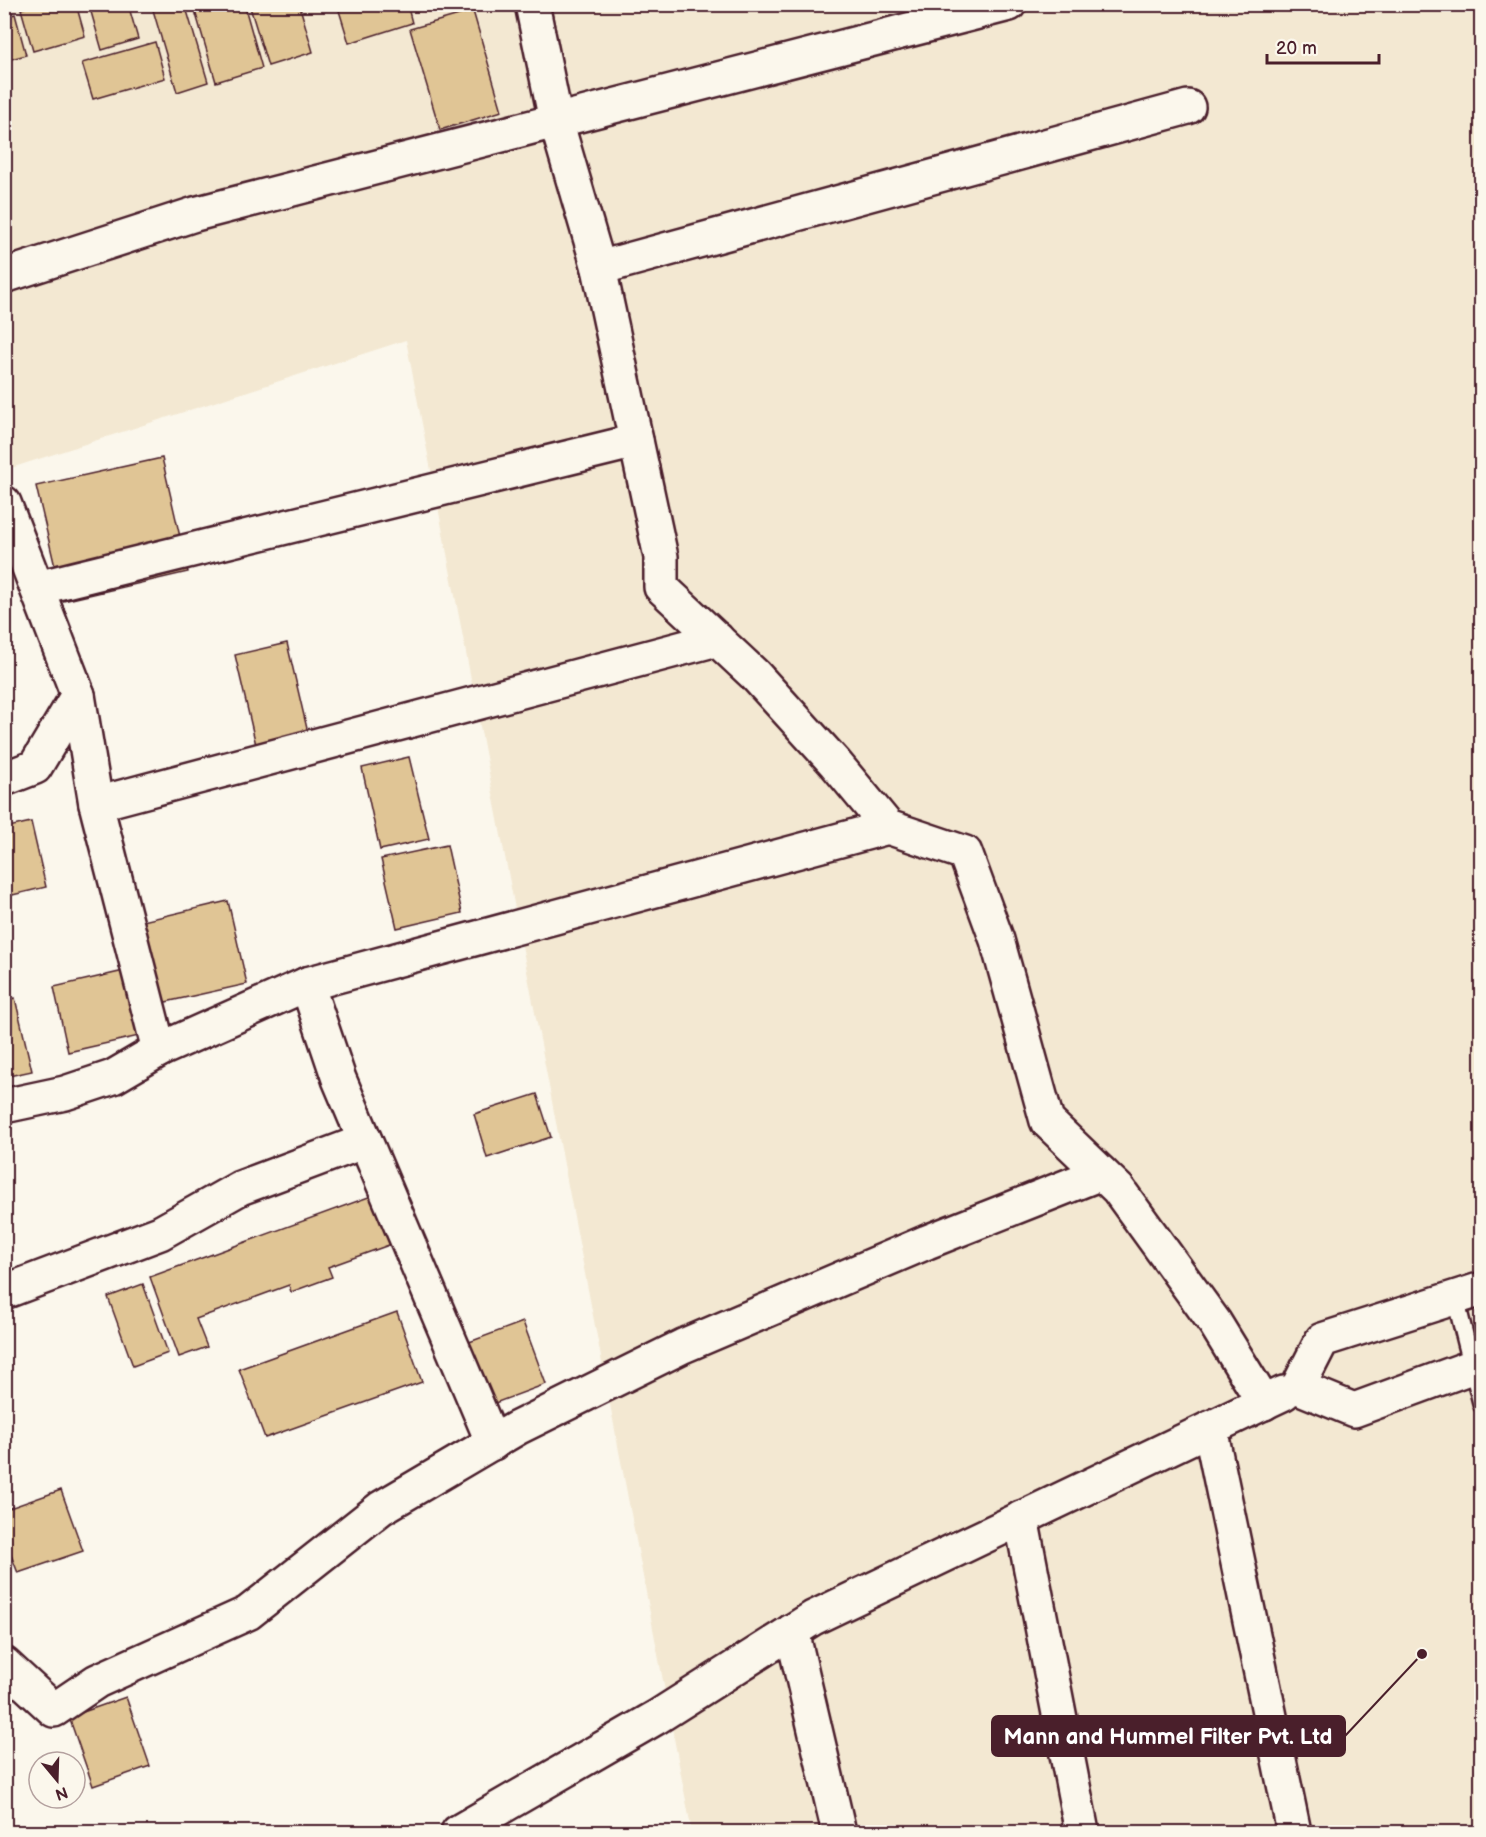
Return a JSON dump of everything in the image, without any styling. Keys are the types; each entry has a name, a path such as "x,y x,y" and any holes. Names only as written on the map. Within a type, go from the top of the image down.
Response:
{"street":[{"path":"532,4 556,121 599,267 661,557 661,587 755,675 835,763 888,827 965,853 997,940 1047,1121 1118,1189 1215,1323 1264,1403"},
{"path":"4,276 195,214 1009,4"},
{"path":"599,267 1188,107"},
{"path":"37,588 636,441"},
{"path":"4,503 78,695 96,804 159,1050"},
{"path":"96,804 717,639"},
{"path":"4,778 35,768 78,695"},
{"path":"4,1106 65,1093 113,1077 159,1050 307,984 888,827"},
{"path":"307,984 339,1079 493,1443"},
{"path":"4,1292 160,1233 240,1188 365,1141"},
{"path":"4,1664 54,1710 97,1681 248,1613 381,1508 493,1443 683,1346 927,1242 1101,1173"},
{"path":"458,1833 657,1717 813,1618 1298,1387 1322,1340 1468,1293"},
{"path":"1298,1387 1354,1410 1477,1364"},
{"path":"1210,1428 1294,1833"},
{"path":"1021,1518 1082,1833"},
{"path":"792,1631 838,1833"}],"lane":[{"path":"1468,1293 1482,1405"}],"shaded area":[{"path":"4,5 1481,5 1481,1832 692,1832 406,340 5,470"}],"building":[{"path":"35,4 76,4 85,36 33,51 21,9"},
{"path":"128,4 138,39 102,50 89,5"},
{"path":"171,4 185,4 208,82 177,92 153,10"},
{"path":"193,4 244,4 262,68 216,82"},
{"path":"249,4 299,4 313,52 268,66"},
{"path":"337,4 407,4 412,23 349,43"},
{"path":"473,11 502,111 440,130 410,29"},
{"path":"15,14 26,55 4,61 4,17"},
{"path":"155,42 165,78 93,99 82,63"},
{"path":"162,458 188,572 63,601 36,486"},
{"path":"287,643 308,733 256,745 235,655"},
{"path":"409,757 429,839 380,850 362,768"},
{"path":"31,822 46,887 4,897 4,828"},
{"path":"447,845 462,913 397,928 381,859"},
{"path":"228,901 247,984 161,1003 143,921"},
{"path":"124,971 139,1036 68,1052 54,987"},
{"path":"15,998 32,1071 4,1077 4,1001"},
{"path":"537,1094 551,1137 487,1158 474,1114"},
{"path":"396,1187 414,1236 328,1267 332,1277 291,1292 289,1285 196,1319 207,1347 179,1357 150,1277"},
{"path":"143,1284 168,1353 133,1366 108,1297"},
{"path":"397,1312 422,1382 265,1438 239,1369"},
{"path":"523,1322 546,1384 479,1409 456,1347"},
{"path":"61,1490 83,1551 18,1573 4,1537 4,1510"},
{"path":"126,1697 150,1766 93,1786 87,1769 87,1750 80,1750 69,1717"}],"place":[{"name":"Mann and Hummel Filter Pvt. Ltd","path":"1422,1654"}]}
